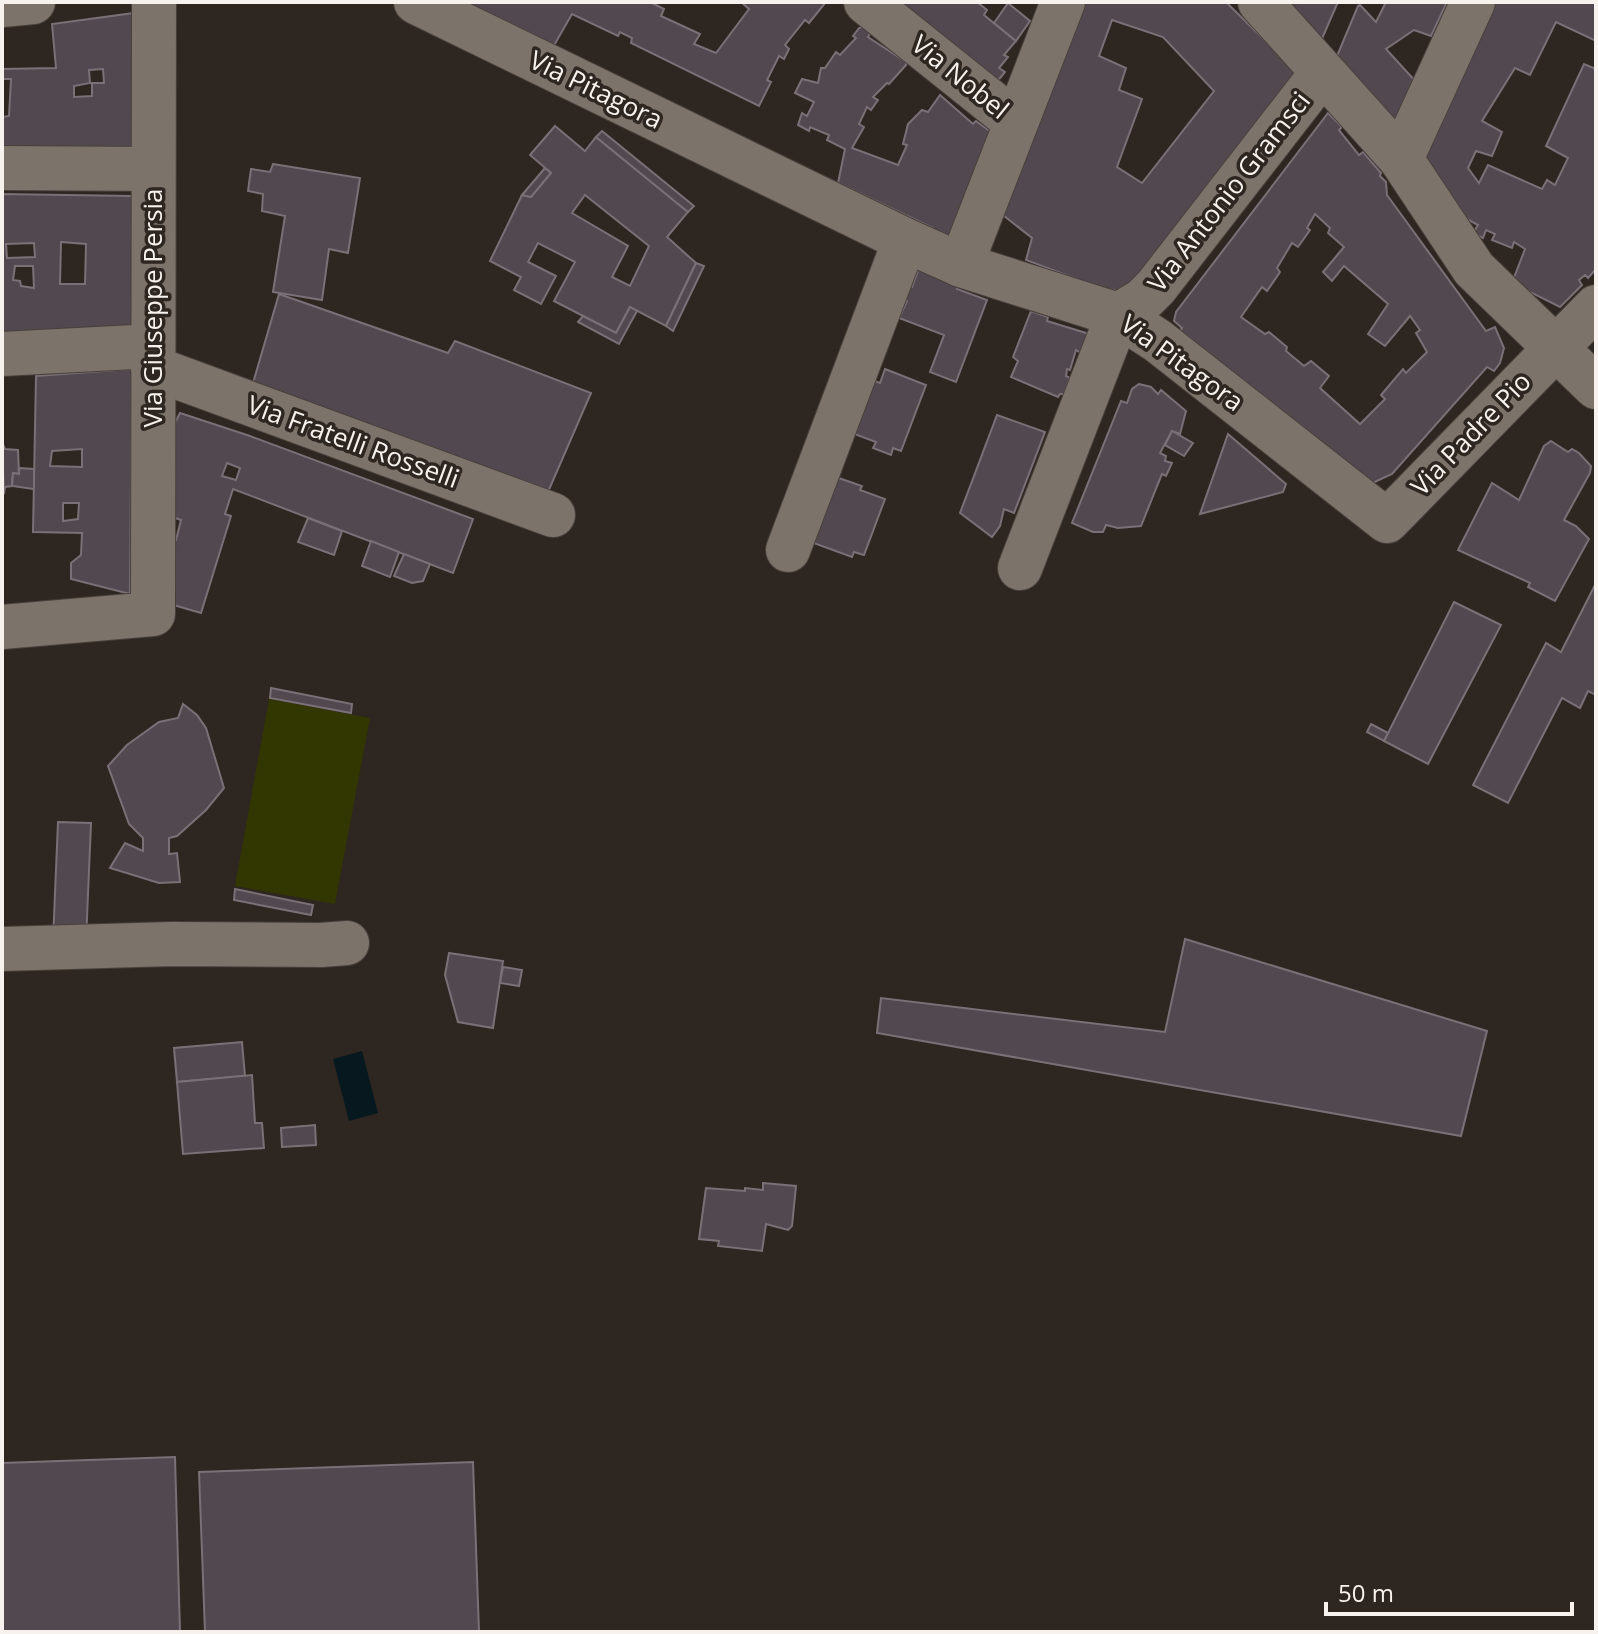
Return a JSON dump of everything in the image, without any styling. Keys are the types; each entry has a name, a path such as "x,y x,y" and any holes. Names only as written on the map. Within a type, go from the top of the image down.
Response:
{"street":[{"path":"2,5 33,2"},
{"name":"Via Giuseppe Persia","path":"2,627 153,614 154,2"},
{"name":"Via Pitagora","path":"416,2 961,265 1118,315 1158,341 1387,521"},
{"name":"Via Nobel","path":"866,2 1016,122"},
{"path":"961,265 1063,2"},
{"path":"1260,2 1401,159 1474,269 1596,387"},
{"path":"1401,159 1473,2"},
{"name":"Via Antonio Gramsci","path":"1118,315 1143,300 1156,287 1322,73"},
{"path":"2,168 153,169"},
{"path":"788,550 905,240"},
{"name":"Via Padre Pio","path":"1387,521 1596,307"},
{"path":"1020,568 1118,315"},
{"path":"2,354 153,357"},
{"name":"Via Fratelli Rosselli","path":"153,357 553,515"},
{"path":"2,949 347,943"}],"green space":[{"path":"269,699 370,718 335,904 235,886"}],"shaded area":[{"path":"362,1051 378,1113 349,1121 333,1059"}],"building":[{"path":"464,2 650,2 664,9 661,16 700,34 694,44 716,53 749,9 741,2 826,2 809,23 805,20 785,45 789,49 784,59 779,56 759,106 631,43 632,38 620,32 618,36 572,14 552,49"},
{"path":"886,2 977,2 987,10 984,15 1016,41 1004,55 1008,57 999,68 1005,72 992,88"},
{"path":"1078,2 1226,2 1295,70 1293,77 1130,290 1100,288 1026,260 1032,238 999,212","holes":["1112,20 1163,37 1214,91 1142,183 1117,167 1142,99 1119,90 1126,68 1099,56"]},
{"path":"1282,2 1338,2 1321,41"},
{"path":"1386,2 1447,2 1431,36 1414,30 1386,49 1417,83 1388,134 1337,56 1358,6 1376,22"},
{"path":"1491,2 1596,2 1596,41 1556,22 1530,75 1515,68 1482,121 1502,132 1492,156 1476,151 1468,168 1479,183 1488,165 1542,189 1547,180 1555,185 1568,158 1546,146 1584,64 1596,69 1596,269 1588,278 1585,275 1579,280 1582,285 1560,307 1524,289 1510,288 1525,249 1514,242 1512,248 1492,240 1495,234 1486,230 1483,238 1473,233 1478,225 1463,217 1417,162"},
{"path":"1008,3 1030,21 1016,41 994,23"},
{"path":"134,13 132,154 2,153 2,117 9,116 11,79 2,79 2,69 56,68 52,24","holes":["103,69 104,83 92,83 92,96 74,97 74,86 90,83 89,70"]},
{"path":"862,27 871,32 868,37 906,62 906,65 873,97 878,100 871,110 867,107 859,124 864,127 852,148 898,165 907,145 903,144 908,124 922,110 928,112 940,95 973,124 976,121 995,135 954,243 932,233 933,228 838,183 845,149 827,140 829,135 798,125 802,113 807,116 814,102 795,93 802,79 818,83 821,68 825,68 836,52 840,55"},
{"path":"1328,113 1342,127 1339,130 1359,155 1363,152 1381,173 1386,182 1387,195 1486,331 1495,327 1504,348 1494,371 1487,367 1392,474 1366,486 1179,332 1182,328 1174,321 1176,312","holes":["1315,214 1330,228 1328,233 1344,247 1323,272 1332,281 1344,266 1388,304 1368,334 1385,346 1410,316 1420,330 1416,333 1427,352 1406,373 1403,369 1381,395 1385,399 1360,424 1320,388 1329,376 1311,361 1304,366 1269,332 1265,334 1241,317 1262,287 1267,291 1280,272 1277,268 1292,243 1298,247 1310,230 1307,228"]},
{"path":"555,126 585,151 596,137 688,212 667,237 696,263 666,326 630,307 616,333 554,301 575,262 538,243 528,262 556,276 541,304 514,290 521,277 490,261 522,195 531,197 551,173 530,155","holes":["585,195 649,246 630,286 612,277 628,246 572,213"]},
{"path":"602,131 694,206 688,212 596,137"},
{"path":"273,164 360,178 348,253 329,249 322,300 273,292 285,216 262,211 263,194 248,191 251,169 270,172"},
{"path":"545,168 551,173 531,197 522,195"},
{"path":"2,194 133,196 132,329 2,337","holes":["61,242 86,244 85,284 60,284","34,243 35,257 7,258 6,244","15,266 33,266 34,288 21,286 20,281 13,280"]},
{"path":"696,263 704,266 673,331 666,326"},
{"path":"919,268 960,280 957,289 987,300 956,382 930,372 944,335 899,318 907,301 902,299 906,285 912,287"},
{"path":"279,294 448,353 455,341 591,393 548,492 253,383"},
{"path":"630,307 637,311 619,344 578,322 583,316 616,333"},
{"path":"1031,311 1048,317 1047,321 1088,335 1081,353 1076,350 1070,370 1067,369 1066,376 1070,378 1064,394 1058,397 1011,377 1018,361 1013,357"},
{"path":"132,369 130,594 71,579 71,563 81,555 82,533 33,532 36,376","holes":["82,449 82,467 50,466 52,451","63,503 79,503 78,519 63,521"]},
{"path":"885,369 926,385 901,451 893,448 891,455 873,448 876,442 849,432 870,379 880,383"},
{"path":"1139,384 1151,387 1158,394 1161,390 1186,411 1180,434 1172,431 1160,453 1166,456 1165,461 1172,463 1166,476 1162,474 1141,526 1118,528 1106,525 1103,532 1093,532 1072,523 1121,401 1127,403 1132,389"},
{"path":"180,413 473,519 453,573 233,489 225,514 231,516 201,613 170,604 170,539 176,540 181,520 172,517 172,428","holes":["227,463 240,468 236,480 222,476"]},
{"path":"997,415 1045,432 1014,513 1004,509 1000,526 992,537 960,513"},
{"path":"1172,431 1193,443 1184,456 1165,445"},
{"path":"1228,434 1286,484 1283,492 1200,514"},
{"path":"1551,441 1568,452 1572,449 1579,453 1591,466 1564,520 1576,526 1589,539 1555,601 1528,587 1530,583 1458,550 1492,483 1519,500 1544,446"},
{"path":"2,442 5,449 18,450 19,474 13,473 12,486 5,487 4,494"},
{"path":"19,468 34,469 34,489 12,486 13,473 19,474"},
{"path":"833,476 862,486 860,490 885,499 864,555 854,552 852,557 808,541"},
{"path":"308,518 342,531 334,555 298,542"},
{"path":"371,541 399,552 390,577 362,566"},
{"path":"404,554 430,564 423,581 412,583 394,576"},
{"path":"1596,583 1596,695 1588,691 1580,708 1562,698 1508,803 1473,785 1546,643 1561,652"},
{"path":"1454,602 1501,625 1428,764 1384,741"},
{"path":"271,688 352,704 351,713 270,698"},
{"path":"183,704 197,715 206,728 224,788 206,810 177,836 169,838 169,854 177,853 180,882 159,883 110,868 125,843 143,851 143,838 129,824 108,766 127,745 159,722 178,718"},
{"path":"1371,724 1388,733 1384,741 1367,732"},
{"path":"58,822 91,823 86,942 53,941"},
{"path":"235,889 313,905 311,915 234,900"},
{"path":"1185,939 1487,1031 1461,1136 877,1033 881,998 1165,1032"},
{"path":"449,953 503,961 493,1028 458,1022 445,975"},
{"path":"503,967 522,970 519,986 500,983"},
{"path":"242,1042 245,1076 177,1082 174,1048"},
{"path":"252,1075 255,1123 262,1123 264,1148 183,1154 177,1082"},
{"path":"315,1125 316,1145 282,1147 281,1128"},
{"path":"763,1183 796,1186 792,1226 788,1230 766,1224 762,1251 718,1246 719,1241 699,1239 706,1188 763,1190"},
{"path":"175,1457 180,1632 2,1632 2,1463"},
{"path":"473,1462 479,1632 205,1632 199,1472"}]}
